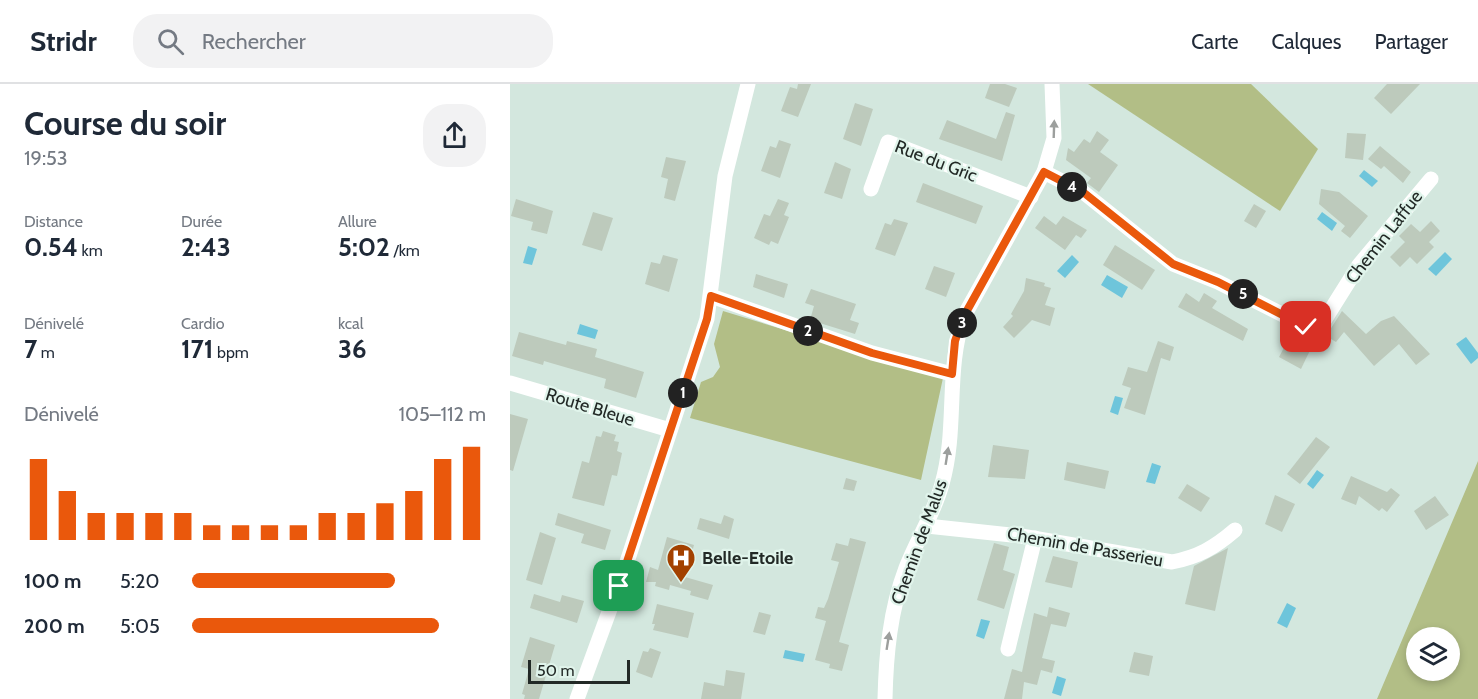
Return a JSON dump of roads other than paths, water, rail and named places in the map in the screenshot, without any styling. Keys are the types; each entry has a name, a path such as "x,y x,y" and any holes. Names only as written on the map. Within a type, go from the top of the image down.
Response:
{"street":[{"path":"577,699 624,571 707,319 725,176 748,84"},
{"name":"Chemin de Malus","path":"885,699 887,649 892,619 906,568 927,526 943,483 951,429 955,341 964,316 1044,172 1054,138 1052,84"},
{"name":"Rue du Gric","path":"871,189 888,142 1031,197"},
{"name":"Chemin Laffue","path":"1044,172 1083,192 1173,264 1218,282 1317,332 1359,265 1431,179"},
{"path":"711,296 872,353 952,374"},
{"name":"Route Bleue","path":"510,383 670,430"},
{"name":"Chemin de Passerieu","path":"927,526 1035,538 1172,562 1195,558 1215,548 1235,530"},
{"path":"1008,649 1035,538"}],"water":[{"path":"1364,170 1378,181 1372,187 1359,176"},
{"path":"1322,212 1337,223 1332,231 1317,219"},
{"path":"528,246 537,249 532,265 523,263"},
{"path":"1445,252 1452,259 1436,276 1428,269"},
{"path":"1072,255 1079,262 1065,278 1057,271"},
{"path":"1107,275 1128,287 1122,298 1101,285"},
{"path":"580,324 598,330 595,339 577,334"},
{"path":"1466,337 1478,353 1478,358 1471,364 1456,344"},
{"path":"1115,396 1123,398 1118,415 1110,412"},
{"path":"1152,463 1161,466 1155,484 1146,482"},
{"path":"1317,470 1324,475 1313,489 1307,484"},
{"path":"1287,603 1296,608 1287,628 1277,623"},
{"path":"981,619 990,621 984,639 976,636"},
{"path":"785,650 805,654 803,662 783,658"},
{"path":"1057,676 1066,679 1061,696 1052,693"}],"place":[{"name":"Belle-Etoile","path":"681,584"}]}
